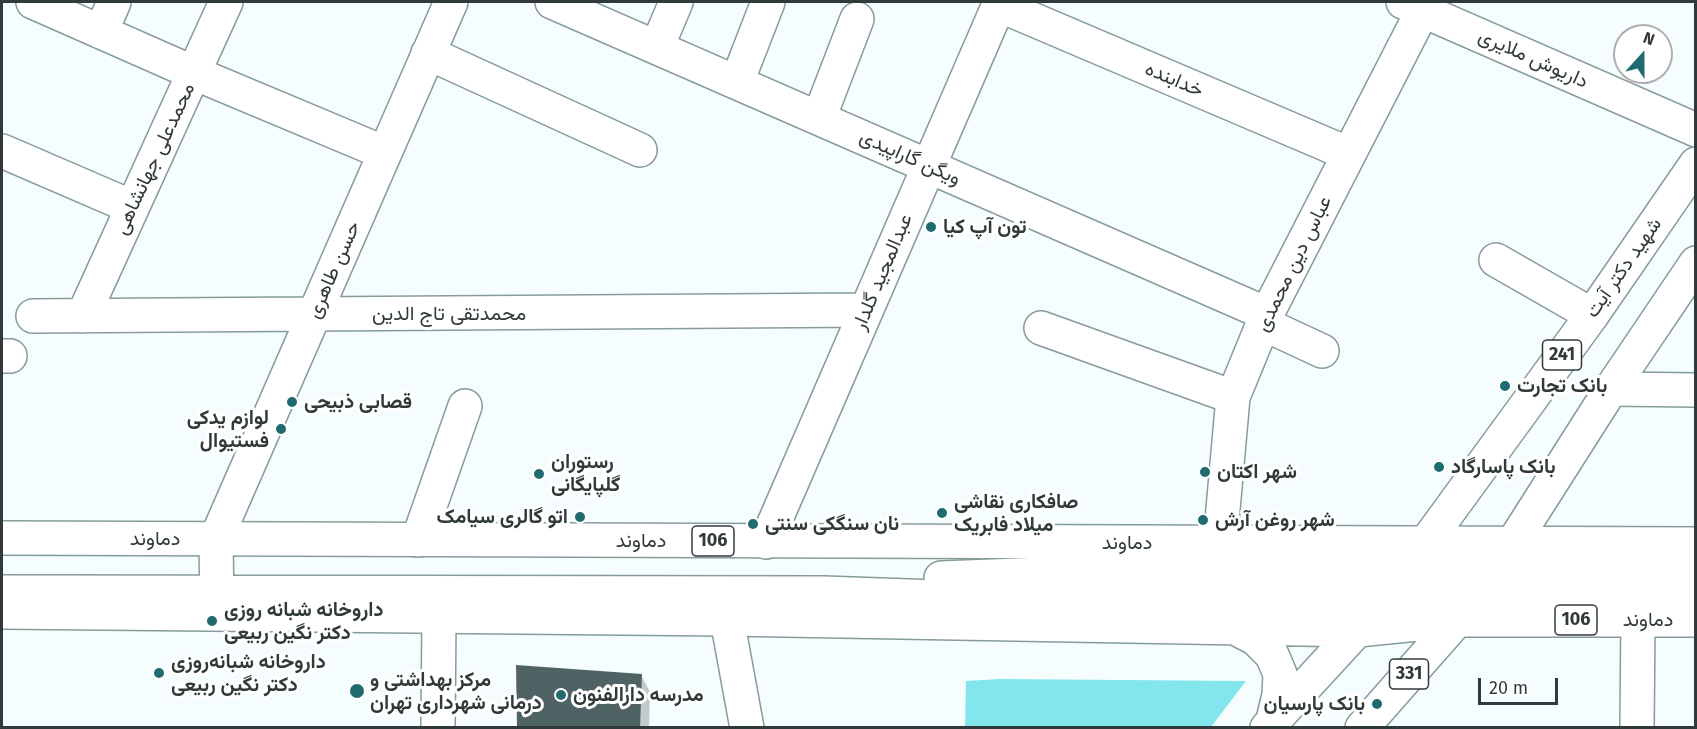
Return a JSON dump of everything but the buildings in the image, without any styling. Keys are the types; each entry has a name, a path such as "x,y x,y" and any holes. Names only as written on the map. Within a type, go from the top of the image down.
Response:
{"street":[{"path":"33,2 385,153"},
{"path":"101,32 114,2"},
{"name":"محمدعلی جهانشاهی","path":"83,316 226,2"},
{"name":"حسن طاهری","path":"216,539 451,2"},
{"name":"ویگن گاراپیدی","path":"552,2 929,166 1266,319 1322,351"},
{"path":"657,47 676,2"},
{"path":"737,82 768,2"},
{"name":"خدابنده","path":"1000,3 1349,154"},
{"name":"عبدالمجید گلدار","path":"766,542 1000,3"},
{"name":"عباس دین محمدی","path":"1220,543 1233,397 1266,319 1349,154 1417,4"},
{"name":"داریوش ملایری","path":"1417,4 1695,130"},
{"path":"819,118 857,19"},
{"path":"428,53 640,150"},
{"path":"2,151 132,207"},
{"name":"شهید دکتر آیت","path":"1270,724 1382,603 1592,315 1695,164"},
{"path":"1496,260 1592,315"},
{"path":"1464,611 1513,543 1695,263"},
{"name":"محمدتقی تاج الدین","path":"33,316 866,310"},
{"path":"1041,328 1233,397"},
{"path":"1611,389 1695,390"},
{"path":"418,540 465,406"},
{"name":"دماوند","path":"2,538 1425,543"},
{"path":"216,539 217,614"},
{"name":"106","path":"1425,543 1695,544"},
{"path":"2,576 881,580 1095,572 1695,573"},
{"path":"2,592 824,593 1078,602 1382,603 1464,611 1695,598"},
{"name":"دماوند","path":"1464,611 1695,620"},
{"name":"106","path":"2,612 728,619 1358,630 1464,611"},
{"name":"331","path":"1362,728 1464,611"},
{"path":"438,728 439,616"},
{"path":"728,619 747,728"},
{"path":"1637,728 1638,619"},
{"path":"1235,627 1256,639 1272,655 1280,674 1279,695 1270,724"}],"shaded area":[{"path":"1000,679 1246,681 1211,727 965,727 966,681"}],"place":[{"name":"تون آپ کیا","path":"931,227"},
{"name":"بانک تجارت","path":"1505,386"},
{"name":"قصابی ذبیحی","path":"292,402"},
{"name":"لوازم یدکی فستیوال","path":"281,429"},
{"name":"بانک پاسارگاد","path":"1439,467"},
{"name":"شهر اکتان","path":"1205,472"},
{"name":"رستوران گلپایگانی","path":"539,474"},
{"name":"صافکاری نقاشی میلاد فابریک","path":"942,513"},
{"name":"اتو گالری سیامک","path":"580,517"},
{"name":"شهر روغن آرش","path":"1203,520"},
{"name":"نان سنگکی سنتی","path":"753,524"},
{"name":"داروخانه شبانه روزی دکتر نگین ربیعی","path":"212,621"},
{"name":"داروخانه شبانه‌روزی دکتر نگین ربیعی","path":"159,673"},
{"name":"مرکز بهداشتی و درمانی شهرداری تهران","path":"357,691"},
{"name":"مدرسه دارالفنون","path":"561,695"},
{"name":"بانک پارسیان","path":"1377,704"}]}
